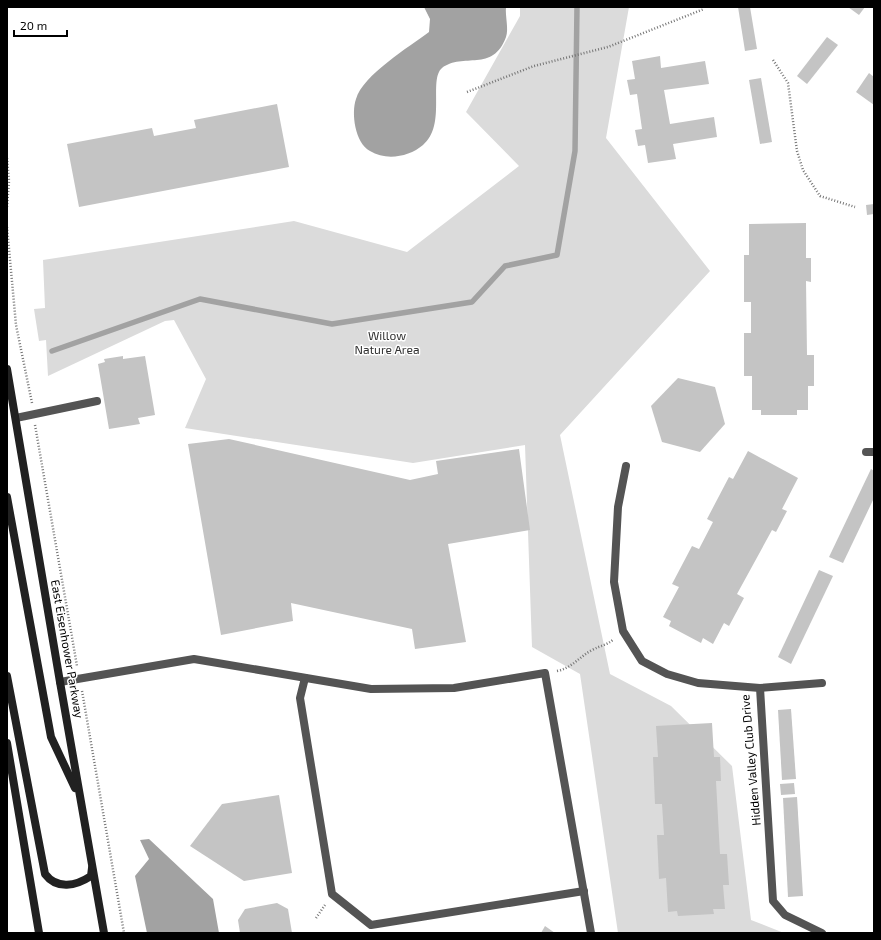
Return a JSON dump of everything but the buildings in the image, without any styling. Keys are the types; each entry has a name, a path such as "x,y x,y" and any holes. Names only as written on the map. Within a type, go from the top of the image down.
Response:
{"main road":[{"name":"East Eisenhower Parkway","path":"7,368 104,933"},
{"path":"7,497 51,737 80,797"},
{"path":"7,676 45,874 55,882 64,885 72,885 91,876 92,865"},
{"path":"7,743 39,933"}],"street":[{"path":"16,418 97,401"},
{"name":"Hidden Valley Club Drive","path":"626,466 618,507 614,582 623,632 642,662 668,674 698,683 760,688 773,901 785,915 822,933"},
{"path":"60,682 194,659 371,689 448,688 545,673 591,933"},
{"path":"305,678 300,698 332,894 371,925 584,891"},
{"path":"760,688 822,683"}],"path":[{"path":"467,92 534,66 608,47 704,9"},
{"path":"773,60 788,83 797,151 803,170 820,196 855,207"},
{"path":"7,158 9,181 7,207"},
{"path":"7,227 16,325 34,414 124,933"},
{"path":"554,672 563,670 576,663 593,649 606,646"},
{"path":"316,918 332,894"}],"green space":[{"name":"Willow Nature Area","path":"520,7 629,7 606,138 710,271 560,435 610,674 671,706 732,766 751,920 784,933 618,933 580,674 532,647 525,445 413,463 185,428 206,379 174,320 165,321 48,376 46,340 39,341 34,309 45,308 43,260 294,221 407,252 519,166 466,112 520,16"}],"shaded area":[{"path":"424,7 506,7 506,37 500,48 493,55 477,60 459,61 442,68 438,74 436,82 436,115 434,126 430,136 423,145 404,155 390,157 376,154 365,147 358,135 354,119 356,99 360,90 377,71 399,53 429,32 430,19"},
{"path":"149,839 213,899 219,933 147,933 135,876 149,859 140,840"}],"waterway":[{"path":"52,351 200,299 332,324 472,302 505,266 557,255 575,151 577,7"}]}
